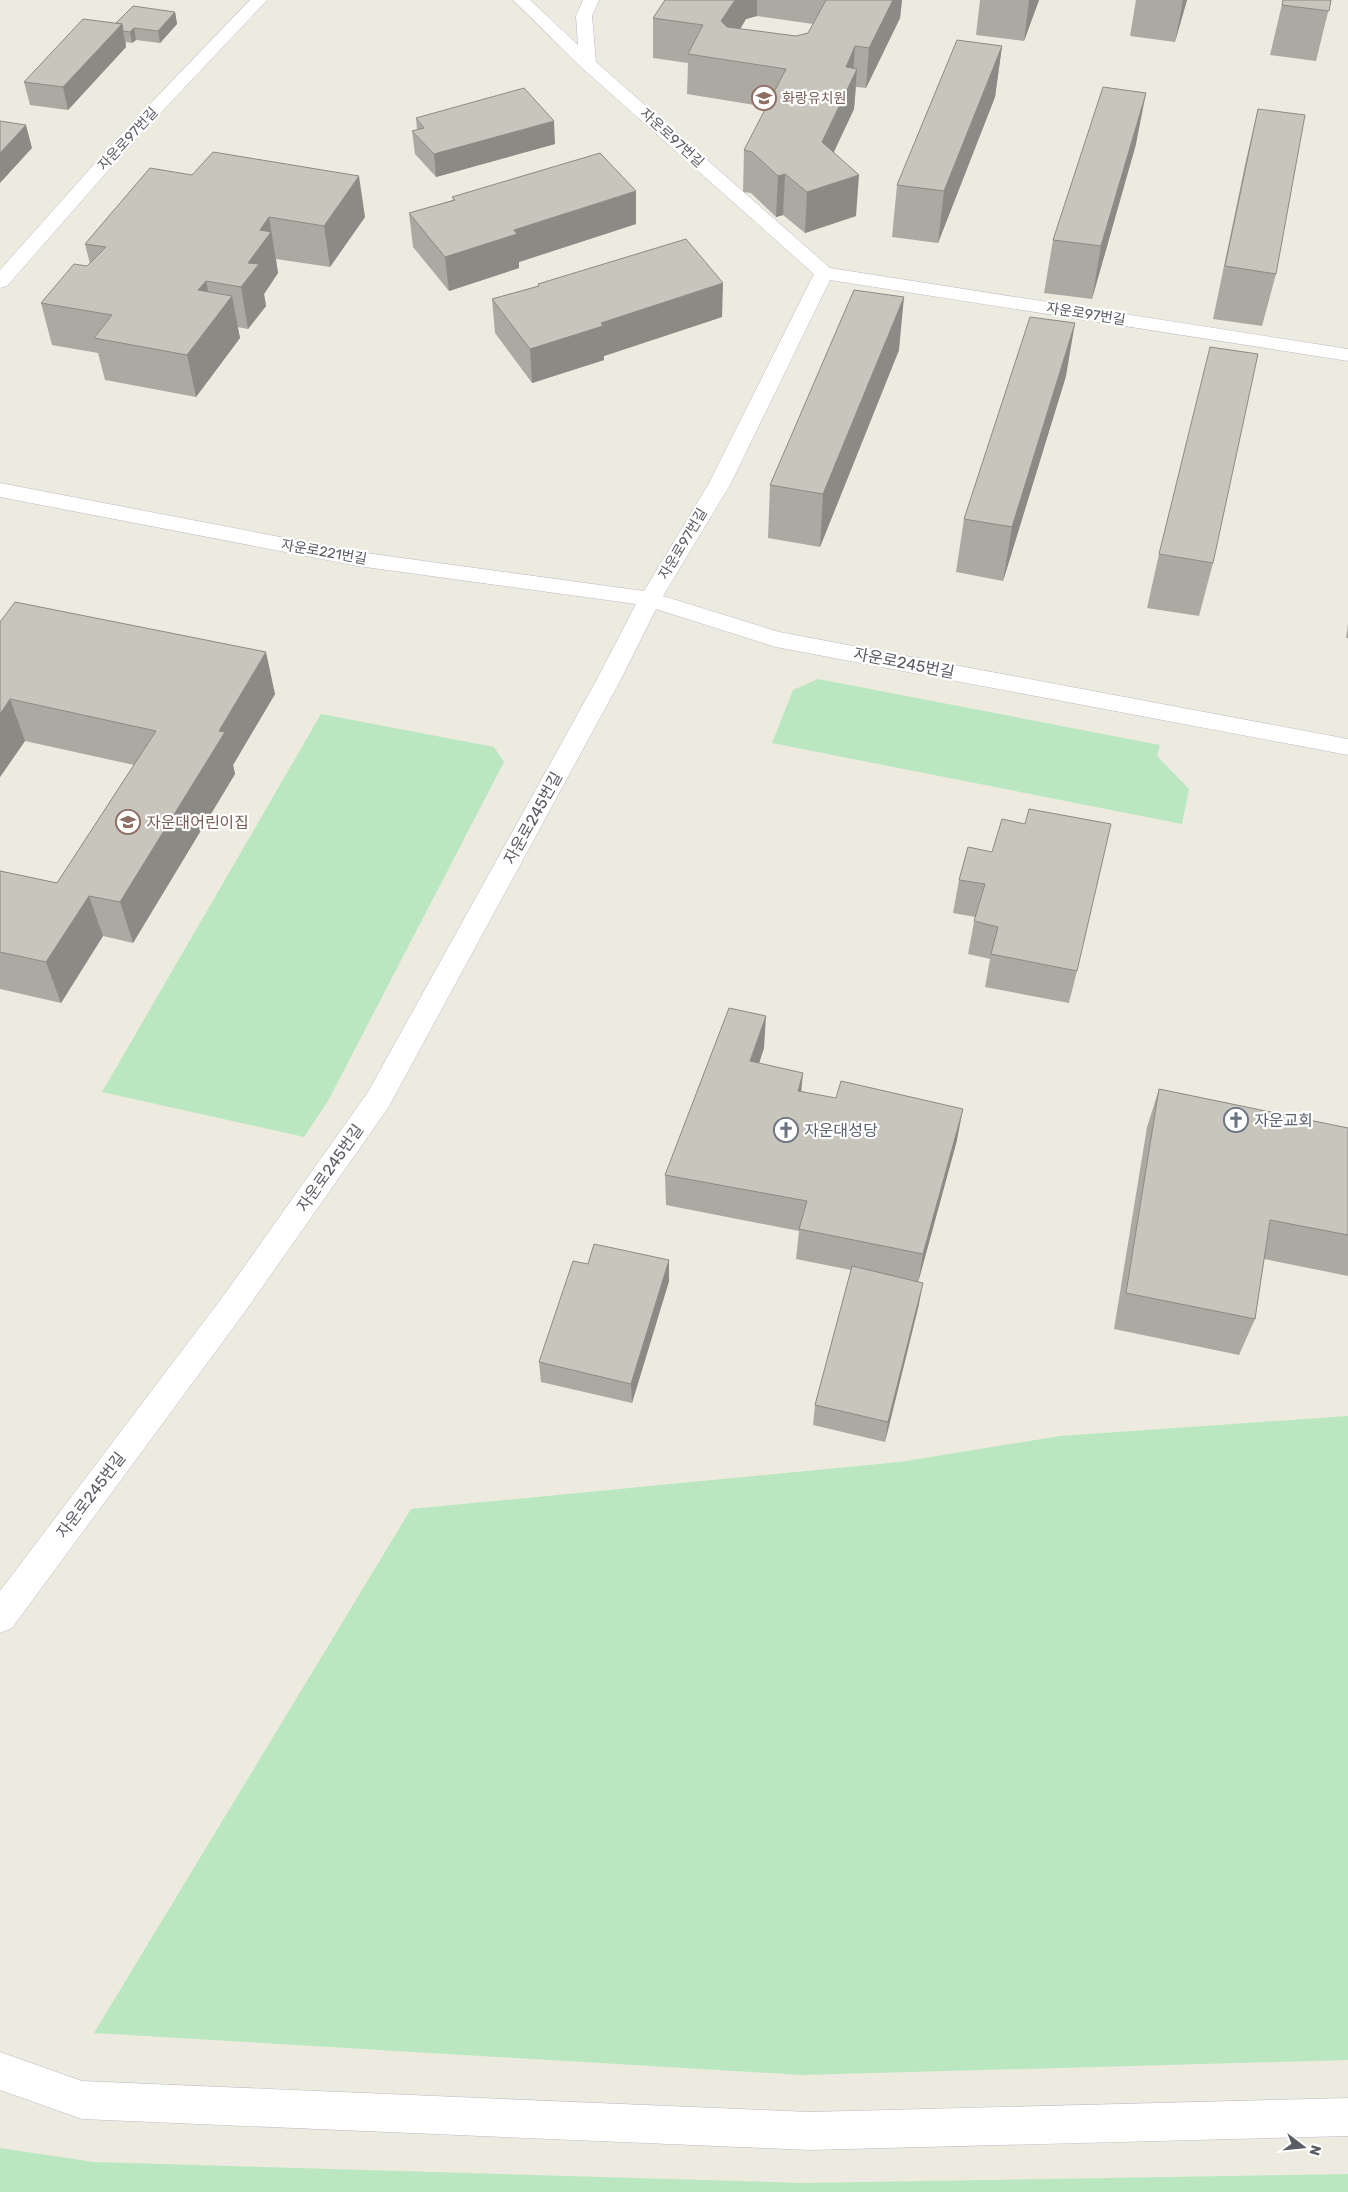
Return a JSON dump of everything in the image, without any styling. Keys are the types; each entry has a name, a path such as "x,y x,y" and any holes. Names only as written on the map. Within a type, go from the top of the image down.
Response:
{"street":[{"name":"자운로97번길","path":"0,282 128,137 259,0"},
{"name":"자운로97번길","path":"521,0 588,64 824,273 1348,355"},
{"path":"588,64 584,16 591,0"},
{"name":"자운로97번길","path":"650,599 718,485 824,273"},
{"name":"자운로221번길","path":"0,490 358,559 650,599"},
{"name":"자운로245번길","path":"0,1616 234,1304 378,1100 599,698 650,599 776,639 1348,747"},
{"path":"0,2072 82,2100 810,2130 1348,2118"}],"green space":[{"path":"818,679 1160,745 1157,756 1189,789 1182,824 772,743 793,690"},
{"path":"321,714 494,747 504,762 328,1101 304,1137 102,1092"},
{"path":"1348,1416 1348,2060 803,2075 94,2033 411,1509 900,1462 1060,1436"},
{"path":"0,2148 94,2162 802,2183 1348,2174 1348,2192 0,2192"}],"building":[{"path":"665,0 735,0 721,21 727,27 796,36 808,33 826,0 893,0 869,48 855,46 846,67 857,69 822,142 859,175 807,192 785,174 778,176 752,152 744,150 786,69 688,54 703,25 653,18"},
{"path":"1283,0 1331,0 1329,11 1282,5"},
{"path":"133,6 175,12 158,31 134,28 130,32 123,31 122,24 116,23"},
{"path":"83,19 122,24 63,87 24,82"},
{"path":"957,40 1002,46 944,191 897,185"},
{"path":"1103,87 1146,93 1101,246 1053,240"},
{"path":"524,88 554,121 434,154 412,131 424,128 416,118"},
{"path":"1258,109 1305,115 1276,274 1225,266"},
{"path":"0,121 26,125 0,153"},
{"path":"213,152 359,176 324,226 269,217 260,230 271,232 248,263 259,264 241,287 206,281 198,290 232,296 187,355 94,338 112,315 41,303 74,264 87,266 106,247 85,244 150,168 192,175"},
{"path":"600,153 636,191 514,230 517,234 445,257 409,213 455,200 452,197"},
{"path":"686,239 723,283 601,323 603,326 530,349 492,299 539,286 538,284"},
{"path":"854,290 904,297 823,494 770,485"},
{"path":"1030,317 1075,323 1012,527 964,519"},
{"path":"1210,347 1258,354 1213,563 1159,554"},
{"path":"15,602 266,652 219,731 225,732 120,902 89,896 46,962 0,952 0,871 57,883 156,731 10,699 0,714 0,622"},
{"path":"1029,809 1111,824 1077,971 991,954 998,927 974,921 985,884 959,880 968,847 992,852 1002,819 1025,824"},
{"path":"729,1008 766,1016 750,1061 803,1073 798,1091 836,1098 841,1081 963,1109 923,1254 799,1229 807,1201 665,1175"},
{"path":"1159,1089 1348,1128 1348,1235 1270,1220 1255,1319 1126,1293"},
{"path":"594,1244 669,1260 631,1384 539,1362 573,1261 588,1264"},
{"path":"852,1266 923,1283 888,1422 815,1405"}],"place":[{"name":"화랑유치원","path":"764,98"},
{"name":"자운대어린이집","path":"128,822"},
{"name":"자운교회","path":"1236,1120"},
{"name":"자운대성당","path":"786,1130"}]}
